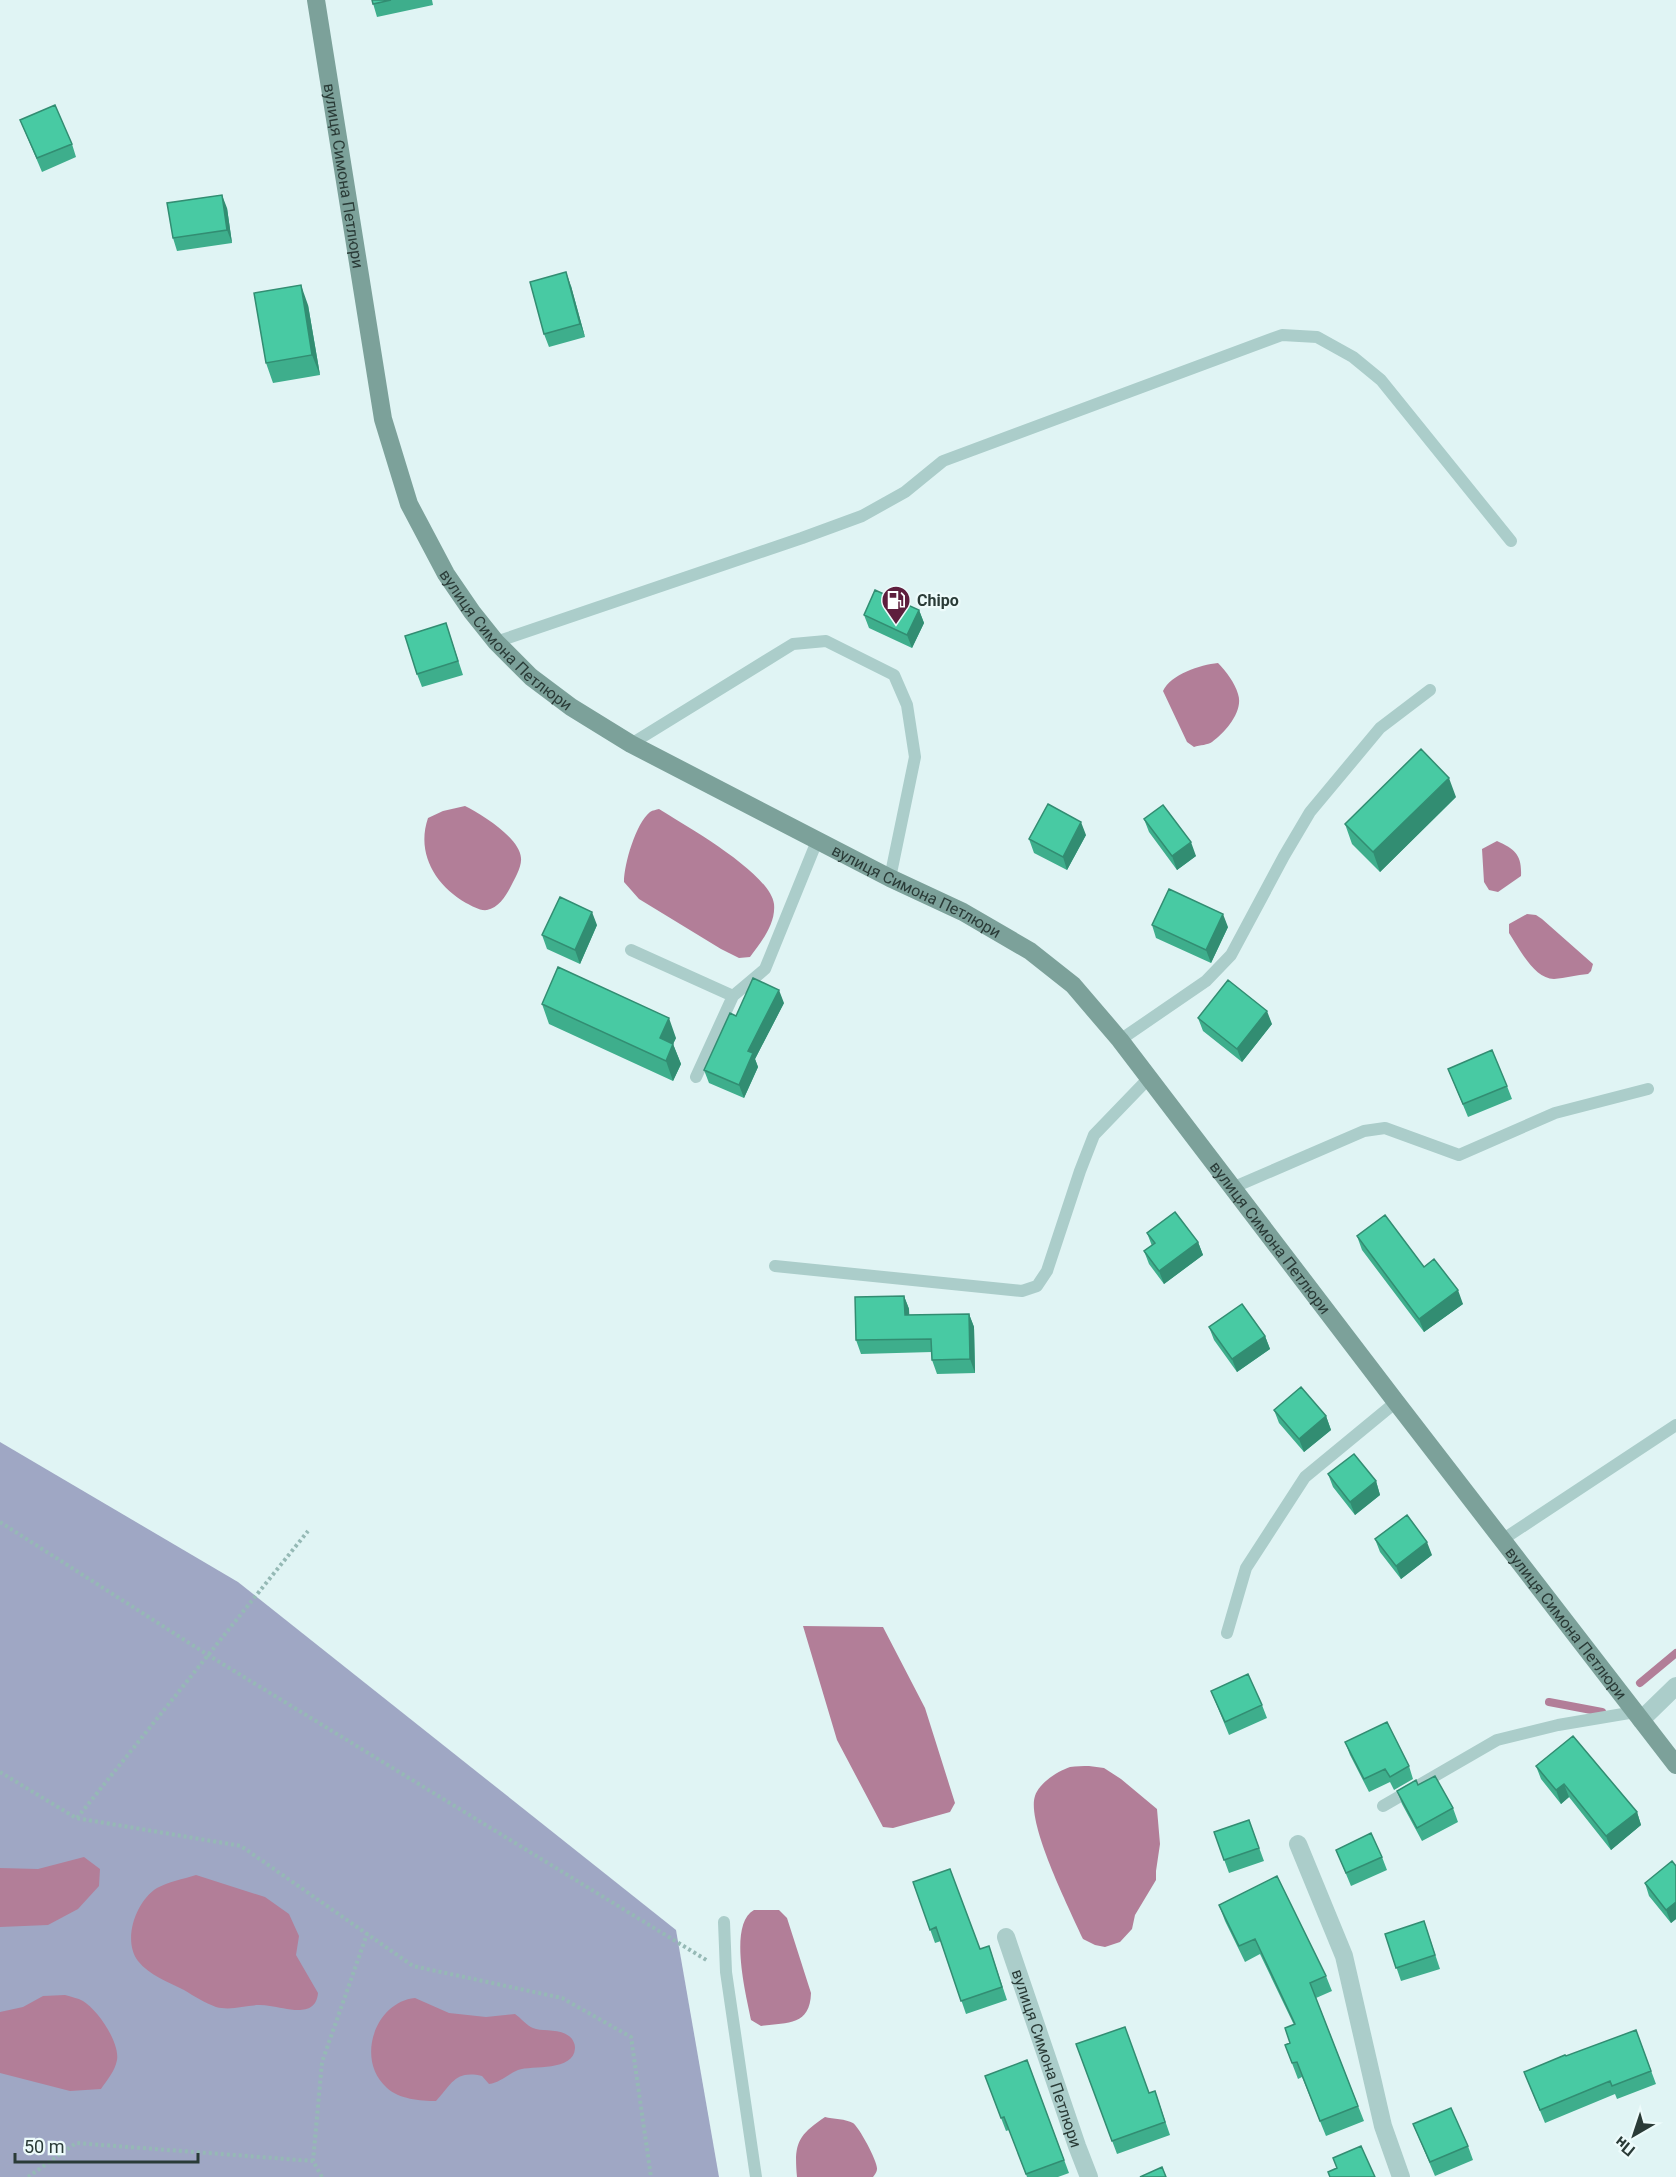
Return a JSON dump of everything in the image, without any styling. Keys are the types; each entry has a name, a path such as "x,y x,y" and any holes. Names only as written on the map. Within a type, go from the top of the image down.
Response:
{"main road":[{"name":"вулиця Симона Петлюри","path":"316,0 383,419 409,504 446,574 472,612 496,642 531,677 571,706 631,744 890,878 963,912 1030,951 1073,985 1120,1040 1676,1765"}],"street":[{"path":"1638,1716 1676,1686"},
{"path":"1298,1844 1344,1956 1383,2126 1401,2177"},
{"name":"вулиця Симона Петлюри","path":"1006,1937 1089,2177"}],"lane":[{"path":"496,642 862,516 905,492 943,461 1282,336 1317,337 1353,357 1381,380 1511,541"},
{"path":"631,744 793,644 826,642 894,675 908,705 915,757 890,878"},
{"path":"1120,1040 1206,981 1231,955 1310,812 1380,728 1430,690"},
{"path":"696,1077 733,996 765,969 817,841"},
{"path":"631,950 733,996"},
{"path":"775,1266 1022,1291 1037,1286 1047,1271 1094,1135 1148,1079"},
{"path":"1232,1188 1364,1131 1385,1128 1459,1155 1554,1113 1648,1089"},
{"path":"1227,1633 1245,1568 1305,1477 1396,1402"},
{"path":"1502,1540 1676,1425"},
{"path":"1383,1806 1497,1740 1558,1725 1638,1716"},
{"path":"724,1922 726,1972 756,2177"}],"path":[{"path":"0,1522 208,1655 726,1972"},
{"path":"76,1818 308,1531"},
{"path":"0,1772 76,1818 240,1846 413,1966 562,1998 631,2037 651,2177"},
{"path":"322,2177 314,2161 322,2062 367,1934"},
{"path":"28,2177 76,2143 314,2161"}],"shaded area":[{"path":"1218,663 1227,673 1238,694 1236,714 1228,727 1212,742 1194,747 1187,742 1163,691 1179,675 1195,668"},
{"path":"465,806 507,835 519,850 521,858 517,873 506,895 498,905 487,910 466,903 445,887 431,867 427,856 425,831 428,818 443,811"},
{"path":"659,809 725,851 758,878 769,892 774,904 773,919 750,957 739,958 721,949 639,899 624,882 629,855 640,825 650,812"},
{"path":"1497,841 1513,850 1519,858 1521,869 1521,876 1498,892 1489,890 1484,882 1482,849"},
{"path":"1527,914 1536,915 1542,919 1593,964 1591,971 1588,974 1554,979 1540,974 1522,954 1509,933 1509,924"},
{"path":"0,1442 238,1582 676,1930 719,2177 0,2177"},
{"path":"803,1626 883,1627 925,1708 955,1803 950,1812 893,1828 883,1827 837,1740"},
{"path":"1070,1767 1104,1768 1157,1809 1160,1844 1156,1880 1135,1915 1132,1929 1120,1942 1105,1947 1083,1939 1051,1867 1037,1826 1034,1809 1037,1791 1050,1778"},
{"path":"84,1857 100,1869 99,1886 78,1909 48,1925 0,1927 0,1868 38,1869"},
{"path":"196,1875 265,1897 289,1914 299,1936 296,1955 318,1993 312,2006 299,2010 263,2005 216,2007 159,1978 138,1961 133,1952 131,1932 143,1902 157,1888"},
{"path":"754,1910 779,1910 787,1918 811,1993 807,2012 802,2017 788,2023 761,2026 751,2020 743,1978 740,1944 746,1918"},
{"path":"65,1995 89,2005 112,2036 117,2060 101,2089 70,2091 0,2073 0,2012 23,2007 43,1996"},
{"path":"415,1998 449,2013 486,2017 515,2014 528,2026 569,2036 575,2045 573,2056 560,2064 518,2070 489,2084 482,2076 466,2075 450,2084 436,2101 404,2097 392,2092 377,2076 372,2063 371,2048 380,2021 389,2010 401,2002"},
{"path":"825,2117 847,2121 856,2126 877,2165 877,2171 873,2177 797,2177 796,2156 799,2142 808,2130"}],"building":[{"path":"372,0 391,0 373,4"},
{"path":"55,105 72,144 37,158 20,120"},
{"path":"222,195 227,230 173,238 167,203"},
{"path":"566,272 580,324 544,334 530,282"},
{"path":"301,285 312,355 266,363 254,293"},
{"path":"875,590 919,610 907,635 864,615"},
{"path":"446,623 458,661 417,674 405,636"},
{"path":"1421,749 1449,778 1373,852 1345,824"},
{"path":"1048,804 1081,822 1063,857 1029,839"},
{"path":"1163,805 1191,842 1172,856 1144,819"},
{"path":"1169,889 1223,914 1206,950 1152,925"},
{"path":"560,897 592,912 575,950 542,935"},
{"path":"558,967 669,1018 660,1038 673,1044 666,1061 542,1004"},
{"path":"753,978 779,990 748,1051 753,1053 739,1085 704,1070 730,1013 736,1016"},
{"path":"1228,980 1267,1011 1237,1049 1198,1018"},
{"path":"1492,1050 1507,1086 1463,1104 1448,1069"},
{"path":"1175,1212 1198,1242 1159,1271 1144,1251 1155,1243 1147,1233"},
{"path":"1385,1215 1424,1267 1434,1259 1458,1290 1419,1319 1357,1236"},
{"path":"904,1296 905,1315 969,1314 970,1359 932,1360 931,1339 856,1340 855,1297"},
{"path":"1242,1304 1265,1336 1232,1359 1209,1327"},
{"path":"1301,1387 1326,1416 1299,1439 1274,1410"},
{"path":"1354,1454 1376,1481 1350,1502 1328,1474"},
{"path":"1407,1515 1427,1542 1396,1566 1375,1539"},
{"path":"1248,1674 1262,1705 1225,1722 1211,1691"},
{"path":"1387,1722 1409,1766 1390,1777 1385,1769 1364,1779 1345,1742"},
{"path":"1573,1736 1637,1812 1606,1836 1564,1784 1556,1790 1536,1766"},
{"path":"1435,1776 1453,1808 1417,1828 1397,1791 1416,1780 1418,1785"},
{"path":"1249,1820 1259,1848 1224,1860 1214,1832"},
{"path":"1371,1833 1382,1857 1346,1873 1336,1850"},
{"path":"1672,1861 1676,1866 1676,1902 1666,1910 1645,1883"},
{"path":"950,1869 980,1949 989,1946 1002,1987 961,2001 936,1927 930,1930 913,1882"},
{"path":"1277,1876 1326,1976 1310,1983 1358,2106 1320,2121 1297,2062 1292,2063 1285,2045 1290,2043 1285,2028 1295,2024 1255,1939 1239,1946 1219,1905"},
{"path":"1424,1921 1435,1955 1396,1968 1385,1934"},
{"path":"1125,2027 1149,2093 1155,2091 1165,2122 1112,2141 1076,2044"},
{"path":"1636,2030 1651,2071 1612,2086 1610,2081 1540,2110 1524,2072"},
{"path":"1027,2060 1064,2160 1026,2174 985,2076"},
{"path":"1451,2108 1468,2146 1430,2162 1413,2124"},
{"path":"1361,2146 1375,2177 1330,2177 1328,2172 1337,2168 1333,2158"},
{"path":"1162,2167 1166,2177 1140,2177"}],"waterway":[{"path":"1640,1683 1676,1653"},
{"path":"1549,1702 1602,1712"}],"place":[{"name":"Chipo","path":"896,626"}]}
